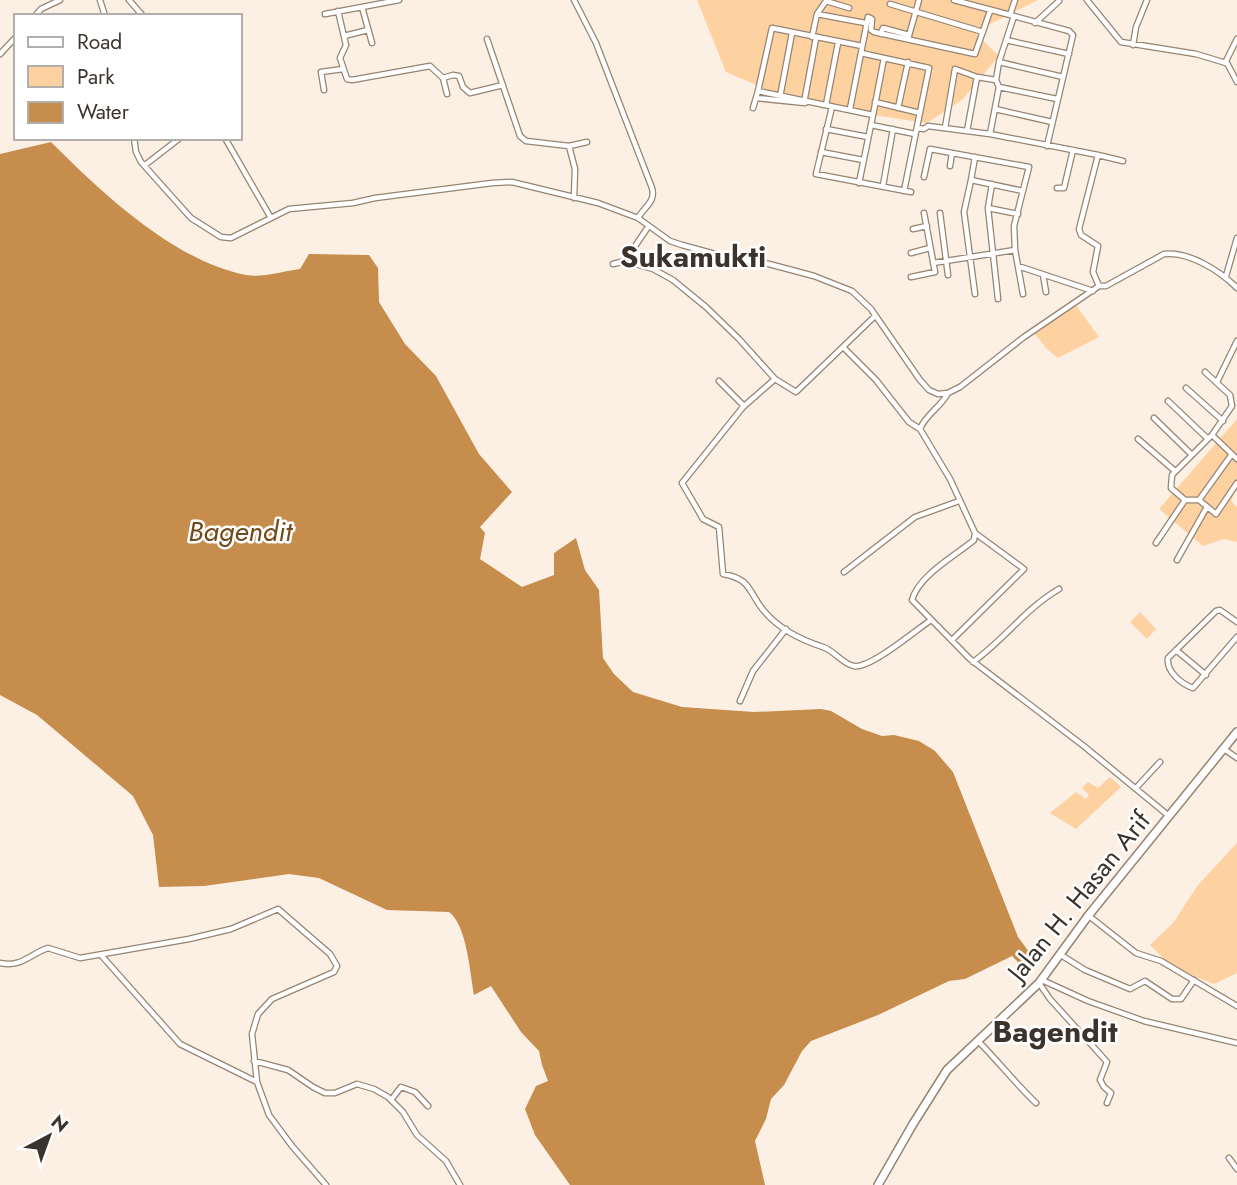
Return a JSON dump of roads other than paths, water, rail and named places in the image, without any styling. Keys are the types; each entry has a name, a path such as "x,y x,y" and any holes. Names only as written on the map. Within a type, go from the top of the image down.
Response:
{"main road":[{"name":"Jalan H. Hasan Arif","path":"878,1185 947,1070 1040,982 1088,916 1237,732"}],"street":[{"path":"37,14 60,0"},
{"path":"129,0 141,14"},
{"path":"325,14 399,0"},
{"path":"574,0 596,43 654,194 638,218"},
{"path":"908,37 919,0"},
{"path":"954,0 1071,32 1073,38 1047,146"},
{"path":"990,134 999,87 996,80 999,62 1015,0"},
{"path":"1087,0 1118,40 1133,45 1188,52 1226,63 1237,82"},
{"path":"1133,45 1147,0"},
{"path":"804,102 817,14 827,1 849,8"},
{"path":"1035,23 1059,1"},
{"path":"891,4 983,32"},
{"path":"362,7 372,43"},
{"path":"850,109 867,18 871,17 872,31 881,34 883,28 975,54 990,11"},
{"path":"338,12 345,49 340,58 346,79 429,66 443,78 447,94"},
{"path":"817,14 865,23"},
{"path":"344,36 368,30"},
{"path":"753,108 770,30 862,46"},
{"path":"780,98 792,33"},
{"path":"1226,63 1237,38"},
{"path":"0,54 14,39"},
{"path":"488,39 522,139 569,146 587,142"},
{"path":"1006,40 1069,54"},
{"path":"838,43 826,129 816,174 911,192"},
{"path":"860,53 929,68 904,191"},
{"path":"859,183 884,58"},
{"path":"898,108 908,62"},
{"path":"999,62 1063,77"},
{"path":"324,90 321,72 343,69"},
{"path":"945,128 955,69 996,80"},
{"path":"443,78 459,76 463,88 470,93 503,85"},
{"path":"967,131 977,77"},
{"path":"999,87 1057,99"},
{"path":"758,91 780,98 873,115"},
{"path":"756,98 780,98"},
{"path":"875,102 920,113"},
{"path":"995,109 1052,122"},
{"path":"871,125 893,129 945,128 990,134 1123,160"},
{"path":"826,129 868,137"},
{"path":"883,186 893,129"},
{"path":"134,140 136,152 145,165 191,218 221,237 231,238 289,209 353,203 492,183 512,183 598,203 638,218 670,241 726,257 769,264 852,291 863,300 929,390 938,394 960,387 1098,286"},
{"path":"145,165 177,140"},
{"path":"226,140 271,218"},
{"path":"569,146 575,169 574,198"},
{"path":"924,177 930,149 1029,167 1014,226 1015,250 1023,294"},
{"path":"1057,188 1065,188 1073,150"},
{"path":"821,152 863,159"},
{"path":"950,166 953,153"},
{"path":"1098,155 1079,229 1081,235 1098,246 1093,272 1098,286"},
{"path":"975,157 964,212 975,294"},
{"path":"971,180 1023,191"},
{"path":"992,184 988,208 998,299"},
{"path":"988,208 1018,214"},
{"path":"911,277 935,272 924,213"},
{"path":"940,213 948,275"},
{"path":"913,229 926,226"},
{"path":"625,261 648,227"},
{"path":"1226,276 1237,238"},
{"path":"911,253 930,248"},
{"path":"933,263 1015,250"},
{"path":"1098,286 1106,286 1164,254 1172,253 1204,264 1226,276 1237,288"},
{"path":"613,264 625,261 653,269 673,280 731,331 775,379 796,392 875,316"},
{"path":"1018,265 1093,292"},
{"path":"1043,274 1046,292"},
{"path":"1217,382 1237,341"},
{"path":"843,347 876,380 909,422 920,429 950,479 975,533 1024,569 952,640"},
{"path":"1205,372 1232,400 1232,406 1210,437 1175,471 1170,481 1171,488 1185,500 1199,500 1216,514 1237,483"},
{"path":"775,379 744,406 682,486 705,521 718,525 723,574 736,576 747,584 766,612 786,629 805,642 833,651 851,665 862,666 874,662 931,620"},
{"path":"719,381 744,406"},
{"path":"1186,387 1223,421"},
{"path":"920,429 922,423 937,409 948,393"},
{"path":"1168,401 1237,459"},
{"path":"1154,418 1191,454"},
{"path":"1138,439 1175,471"},
{"path":"1199,500 1232,454"},
{"path":"1156,542 1185,500"},
{"path":"844,572 915,517 959,501"},
{"path":"1177,560 1207,507"},
{"path":"975,533 974,540 924,581 912,600 973,662 1170,817"},
{"path":"973,662 995,646 1039,601 1059,589"},
{"path":"1237,622 1220,610 1216,611 1168,658 1169,668 1185,685 1195,687 1237,637"},
{"path":"740,701 753,671 786,629"},
{"path":"1176,650 1206,674"},
{"path":"1224,749 1237,758"},
{"path":"1136,788 1160,762"},
{"path":"0,963 22,963 48,948 73,957 189,939 231,929 278,909 330,954 337,966 334,972 295,988 266,1004 258,1014 252,1034 257,1082 269,1115 326,1185"},
{"path":"1088,916 1136,953 1161,961 1237,1006"},
{"path":"100,954 180,1044 257,1082"},
{"path":"1060,954 1085,970 1130,989 1144,980 1173,999 1181,999 1194,980"},
{"path":"1040,982 1144,1021 1237,1043"},
{"path":"1040,982 1050,999 1107,1062 1100,1080 1111,1093 1107,1103"},
{"path":"977,1040 1015,1083 1036,1102"},
{"path":"254,1061 288,1070 326,1093 335,1093 358,1084 374,1088 403,1112 417,1135 446,1161 460,1185"},
{"path":"391,1100 401,1087 415,1092 428,1106"},
{"path":"1229,1158 1237,1169"}],"water":[{"name":"Bagendit","path":"51,142 116,203 141,222 192,255 219,267 259,276 300,269 309,254 369,255 378,268 379,302 405,344 436,376 479,454 512,492 480,527 485,533 480,559 522,587 554,575 554,553 576,538 585,570 599,590 603,658 614,674 633,692 682,707 754,712 821,709 831,711 862,729 882,736 894,735 919,741 935,751 953,772 1018,937 1029,952 1026,959 1020,964 1012,956 965,979 949,981 878,1015 811,1041 802,1051 784,1085 771,1099 766,1119 755,1141 765,1185 570,1185 535,1135 525,1109 536,1086 548,1081 539,1051 521,1032 491,986 474,995 464,938 455,918 449,912 387,910 319,878 289,874 204,886 159,887 153,835 133,796 37,715 0,695 0,154"}],"district":[{"name":"Sukamukti","path":"693,256"},
{"name":"Bagendit","path":"1055,1031"}]}
